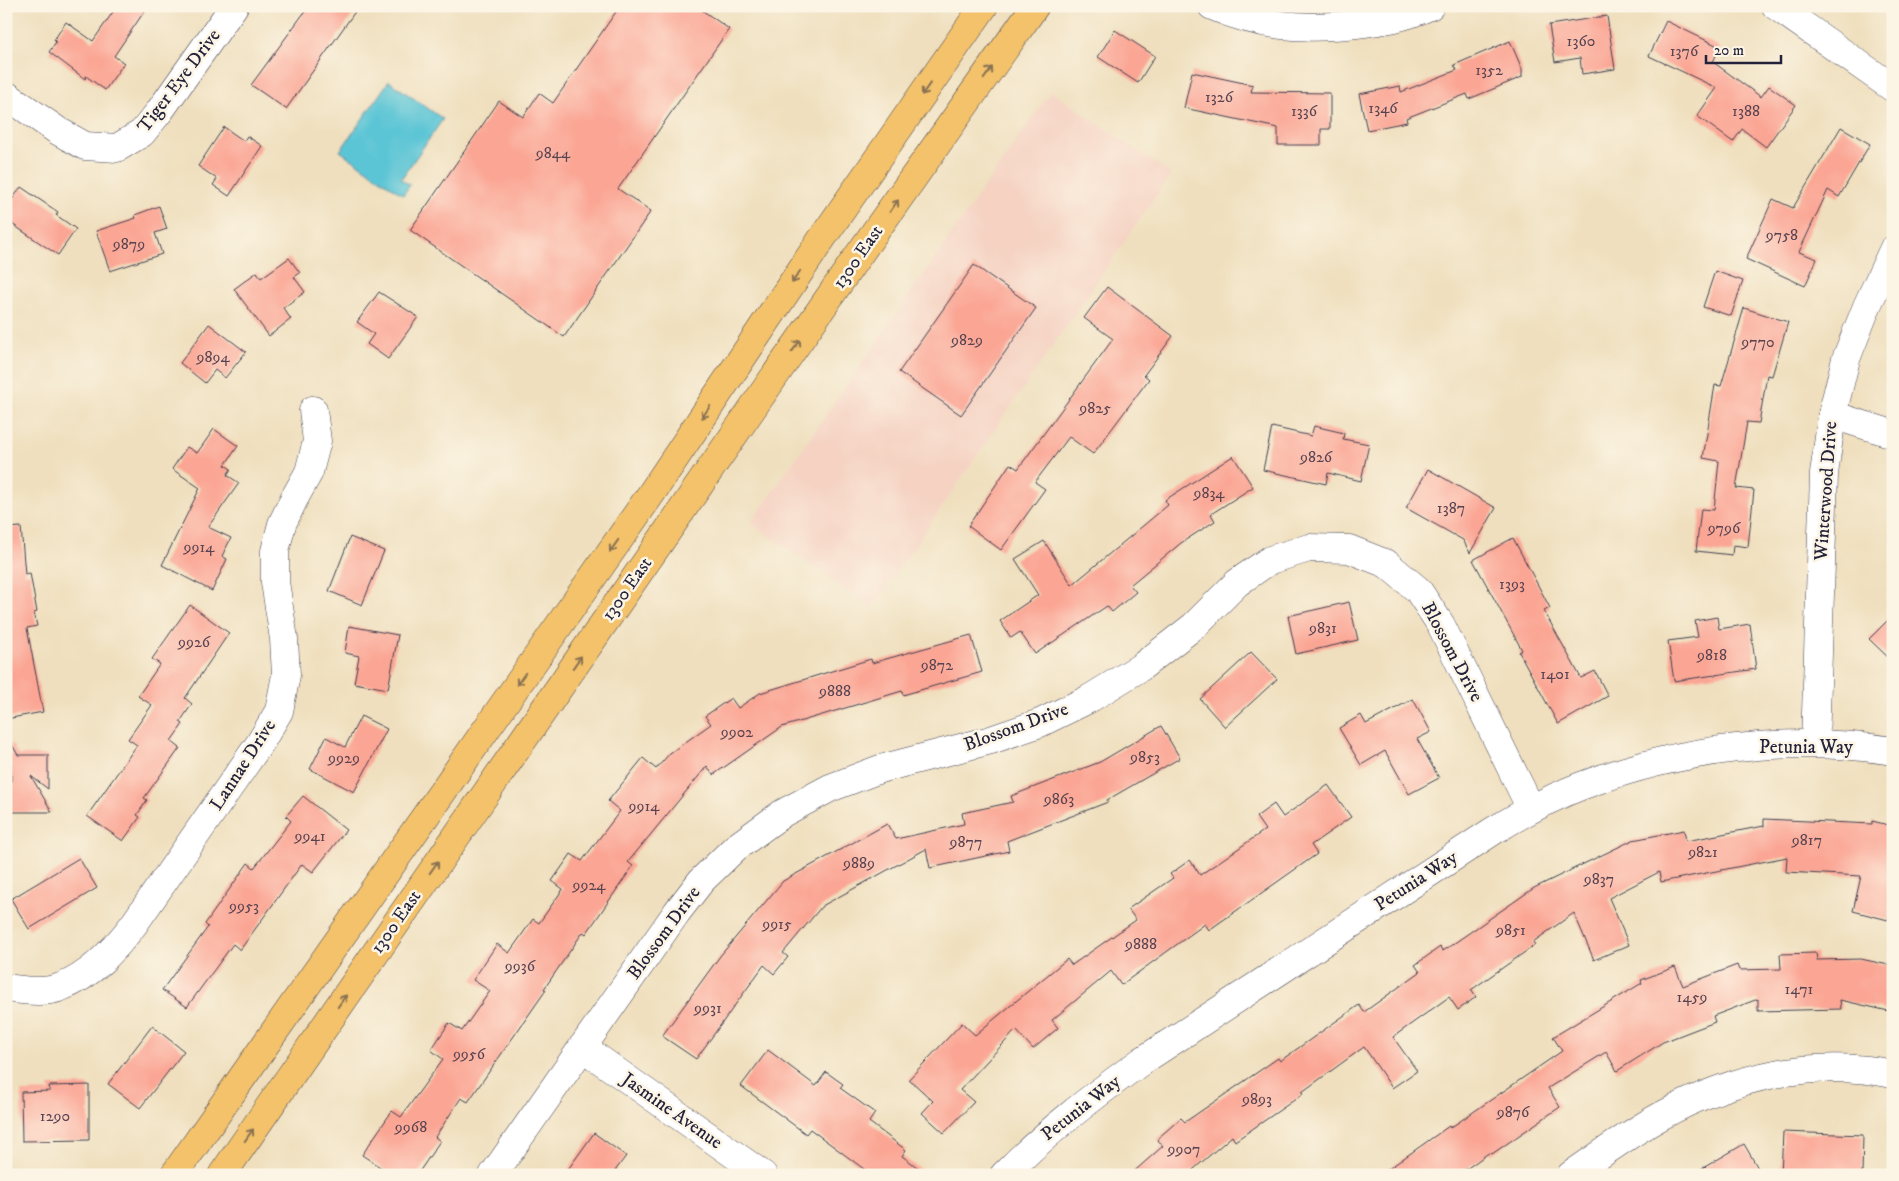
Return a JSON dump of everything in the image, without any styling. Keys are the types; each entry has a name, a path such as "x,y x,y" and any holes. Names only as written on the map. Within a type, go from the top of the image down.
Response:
{"main road":[{"name":"1300 East","path":"174,1175 651,494 823,237 984,6"},
{"name":"1300 East","path":"222,1175 855,260 1035,6"}],"street":[{"name":"Tiger Eye Drive","path":"6,95 85,146 117,148 142,134 160,112 234,6"},
{"path":"1212,6 1241,18 1266,24 1320,28 1392,20 1430,6"},
{"path":"1776,6 1893,88"},
{"name":"Winterwood Drive","path":"1814,743 1824,474 1832,415 1846,359 1867,306 1893,250"},
{"name":"Lannae Drive","path":"6,988 30,991 60,988 89,971 114,950 260,743 279,711 286,675 284,639 276,582 276,551 282,524 294,498 310,472 316,441 314,410"},
{"path":"1832,415 1893,434"},
{"name":"Blossom Drive","path":"493,1175 677,912 701,881 735,848 783,812 830,788 880,769 992,740 1040,723 1089,700 1141,667 1194,626 1237,583 1270,560 1309,548 1349,549 1387,564 1418,590 1441,625 1531,809"},
{"name":"Petunia Way","path":"1004,1175 1049,1131 1094,1094 1484,836 1531,809 1580,786 1634,768 1689,756 1748,747 1814,743 1893,751"},
{"name":"Jasmine Avenue","path":"582,1047 763,1175"},
{"path":"1587,1170 1659,1117 1702,1095 1760,1076 1814,1068 1868,1069 1893,1074"}],"shaded area":[{"path":"1051,91 1171,174 872,608 751,523"}],"water":[{"path":"389,81 443,119 401,179 410,185 403,195 340,151"}],"building":[{"path":"117,6 148,6 114,56 124,63 105,90 86,76 85,79 49,52 56,42 54,40 66,22 93,41"},
{"path":"309,6 359,6 286,109 251,85"},
{"path":"620,6 696,6 729,29 618,189 651,211 564,337 410,230 499,101 523,117 539,93 553,103"},
{"path":"1607,16 1615,69 1582,74 1580,58 1555,62 1549,25"},
{"path":"1666,21 1720,47 1713,62 1761,97 1769,86 1796,105 1766,147 1742,129 1733,142 1697,116 1717,88 1649,56"},
{"path":"1115,30 1155,56 1138,83 1098,57"},
{"path":"1510,41 1522,69 1522,77 1469,99 1467,94 1406,118 1407,122 1367,130 1359,94 1400,86 1401,92 1457,70 1454,65"},
{"path":"1192,72 1253,85 1251,92 1330,93 1330,129 1321,129 1321,145 1278,145 1278,128 1184,108"},
{"path":"224,127 244,141 247,136 262,146 229,196 213,185 217,179 198,166"},
{"path":"1841,127 1870,144 1839,197 1828,190 1799,252 1817,259 1805,286 1746,259 1773,199 1793,208"},
{"path":"21,187 58,212 56,215 76,229 58,255 6,220 6,208"},
{"path":"159,206 167,229 155,233 162,254 110,271 96,231 136,218 135,215"},
{"path":"289,258 300,273 294,277 305,292 283,308 291,319 269,336 234,289 257,272 261,278"},
{"path":"974,265 1036,308 961,415 899,372"},
{"path":"1715,271 1743,281 1731,316 1703,307"},
{"path":"1107,287 1173,336 1144,375 1149,379 1093,454 1069,437 1035,482 1045,489 1001,550 968,526 1010,464 1018,469 1113,339 1084,318"},
{"path":"379,292 418,317 388,359 367,344 374,334 357,322"},
{"path":"1744,308 1788,322 1772,376 1767,375 1759,423 1747,422 1736,488 1754,490 1748,547 1733,545 1732,555 1696,551 1701,509 1714,510 1719,461 1703,458 1715,385 1721,386"},
{"path":"209,324 246,352 225,378 215,370 205,383 180,363"},
{"path":"1314,426 1344,433 1343,439 1369,444 1361,481 1328,473 1326,484 1263,470 1272,427 1311,436"},
{"path":"214,429 238,446 225,465 231,469 227,475 239,483 208,527 231,538 222,556 227,559 212,591 162,565 200,488 172,469 187,447 197,453"},
{"path":"1233,456 1253,487 1211,514 1215,521 1181,543 1130,585 1136,592 1112,612 1107,606 1035,654 1020,632 1011,638 1000,621 1038,595 1015,559 1044,541 1072,585 1168,505 1165,500"},
{"path":"1428,469 1496,508 1470,553 1463,540 1406,508"},
{"path":"21,527 25,574 30,573 37,612 34,613 37,626 27,628 43,712 6,719 6,528"},
{"path":"350,537 384,551 362,605 329,591"},
{"path":"1513,538 1550,608 1544,611 1581,678 1595,671 1608,696 1558,724 1519,652 1522,650 1473,560"},
{"path":"1349,602 1358,640 1296,654 1288,616"},
{"path":"190,605 229,633 185,698 192,704 180,722 183,724 171,741 180,748 144,798 147,800 137,815 140,817 123,841 87,816 137,745 128,739 152,705 138,696 160,664 152,659"},
{"path":"1893,615 1893,662 1869,639"},
{"path":"1717,617 1719,629 1750,624 1756,669 1674,681 1668,641 1698,637 1695,621"},
{"path":"349,626 398,635 388,689 354,683 359,656 345,653"},
{"path":"971,635 982,672 903,695 902,691 782,727 713,775 707,766 628,862 633,866 586,934 583,932 544,989 546,990 468,1102 461,1098 435,1137 440,1141 417,1175 392,1175 362,1155 392,1111 401,1117 443,1059 431,1050 449,1023 462,1031 490,991 473,980 497,944 509,953 533,919 539,923 563,889 552,881 571,854 582,861 620,811 608,801 643,758 656,769 670,753 711,724 705,716 731,698 738,708 760,693 871,659 872,663"},
{"path":"1251,652 1277,679 1225,727 1200,699"},
{"path":"1413,699 1431,732 1417,739 1439,778 1409,794 1385,751 1361,765 1339,728 1361,715 1366,724"},
{"path":"361,716 387,729 354,792 310,769 326,737 345,747"},
{"path":"1161,726 1180,758 1107,800 1108,802 1007,841 1009,851 930,868 926,849 822,906 783,953 788,957 774,974 764,965 696,1059 662,1036 720,956 783,881 887,824 896,839 964,824 962,813 1013,802 1011,796 1100,762"},
{"path":"11,743 18,755 48,755 48,789 31,776 52,812 6,812 6,781 11,781 11,763 6,759 6,755 11,755"},
{"path":"1328,785 1351,817 1311,845 1317,854 1209,930 1205,924 1121,985 1111,971 1052,1020 1058,1028 1033,1049 1016,1030 960,1090 974,1102 944,1133 922,1113 933,1101 909,1079 962,1023 975,1035 1067,959 1072,965 1136,920 1128,909 1173,878 1170,874 1190,860 1200,875 1265,830 1256,817 1274,804 1283,817"},
{"path":"303,796 346,830 313,872 302,864 240,950 233,944 187,1007 162,990 208,927 205,924 248,863 254,868 291,821 286,816"},
{"path":"1764,819 1872,824 1872,821 1893,826 1893,900 1888,920 1853,911 1861,876 1786,872 1787,857 1661,882 1659,872 1609,898 1629,945 1594,960 1574,913 1533,942 1535,945 1471,990 1476,997 1458,1010 1449,997 1393,1037 1417,1071 1392,1088 1364,1047 1302,1092 1303,1094 1235,1141 1232,1136 1187,1175 1130,1175 1163,1146 1157,1139 1181,1118 1185,1122 1278,1058 1280,1061 1359,1005 1364,1012 1420,972 1415,965 1440,947 1443,951 1534,888 1633,840 1684,830 1686,841 1764,826"},
{"path":"79,858 97,888 29,929 11,899"},
{"path":"1816,953 1817,960 1861,959 1893,966 1893,1012 1840,1000 1841,1009 1758,1011 1758,999 1713,1016 1715,1022 1663,1042 1617,1071 1606,1052 1548,1088 1560,1107 1458,1175 1380,1175 1449,1126 1450,1128 1562,1051 1553,1037 1642,983 1641,980 1675,967 1683,986 1737,965 1739,970 1781,969 1780,954"},
{"path":"152,1026 184,1051 140,1108 108,1084"},
{"path":"768,1050 816,1086 826,1072 843,1084 840,1088 875,1113 869,1122 906,1150 902,1156 928,1175 872,1175 810,1129 806,1134 741,1086"},
{"path":"89,1085 89,1140 22,1141 21,1092 50,1091 49,1086"},
{"path":"1783,1132 1863,1135 1862,1175 1781,1175"},
{"path":"594,1133 626,1156 612,1175 564,1175"},
{"path":"1744,1144 1762,1175 1691,1175"}]}
